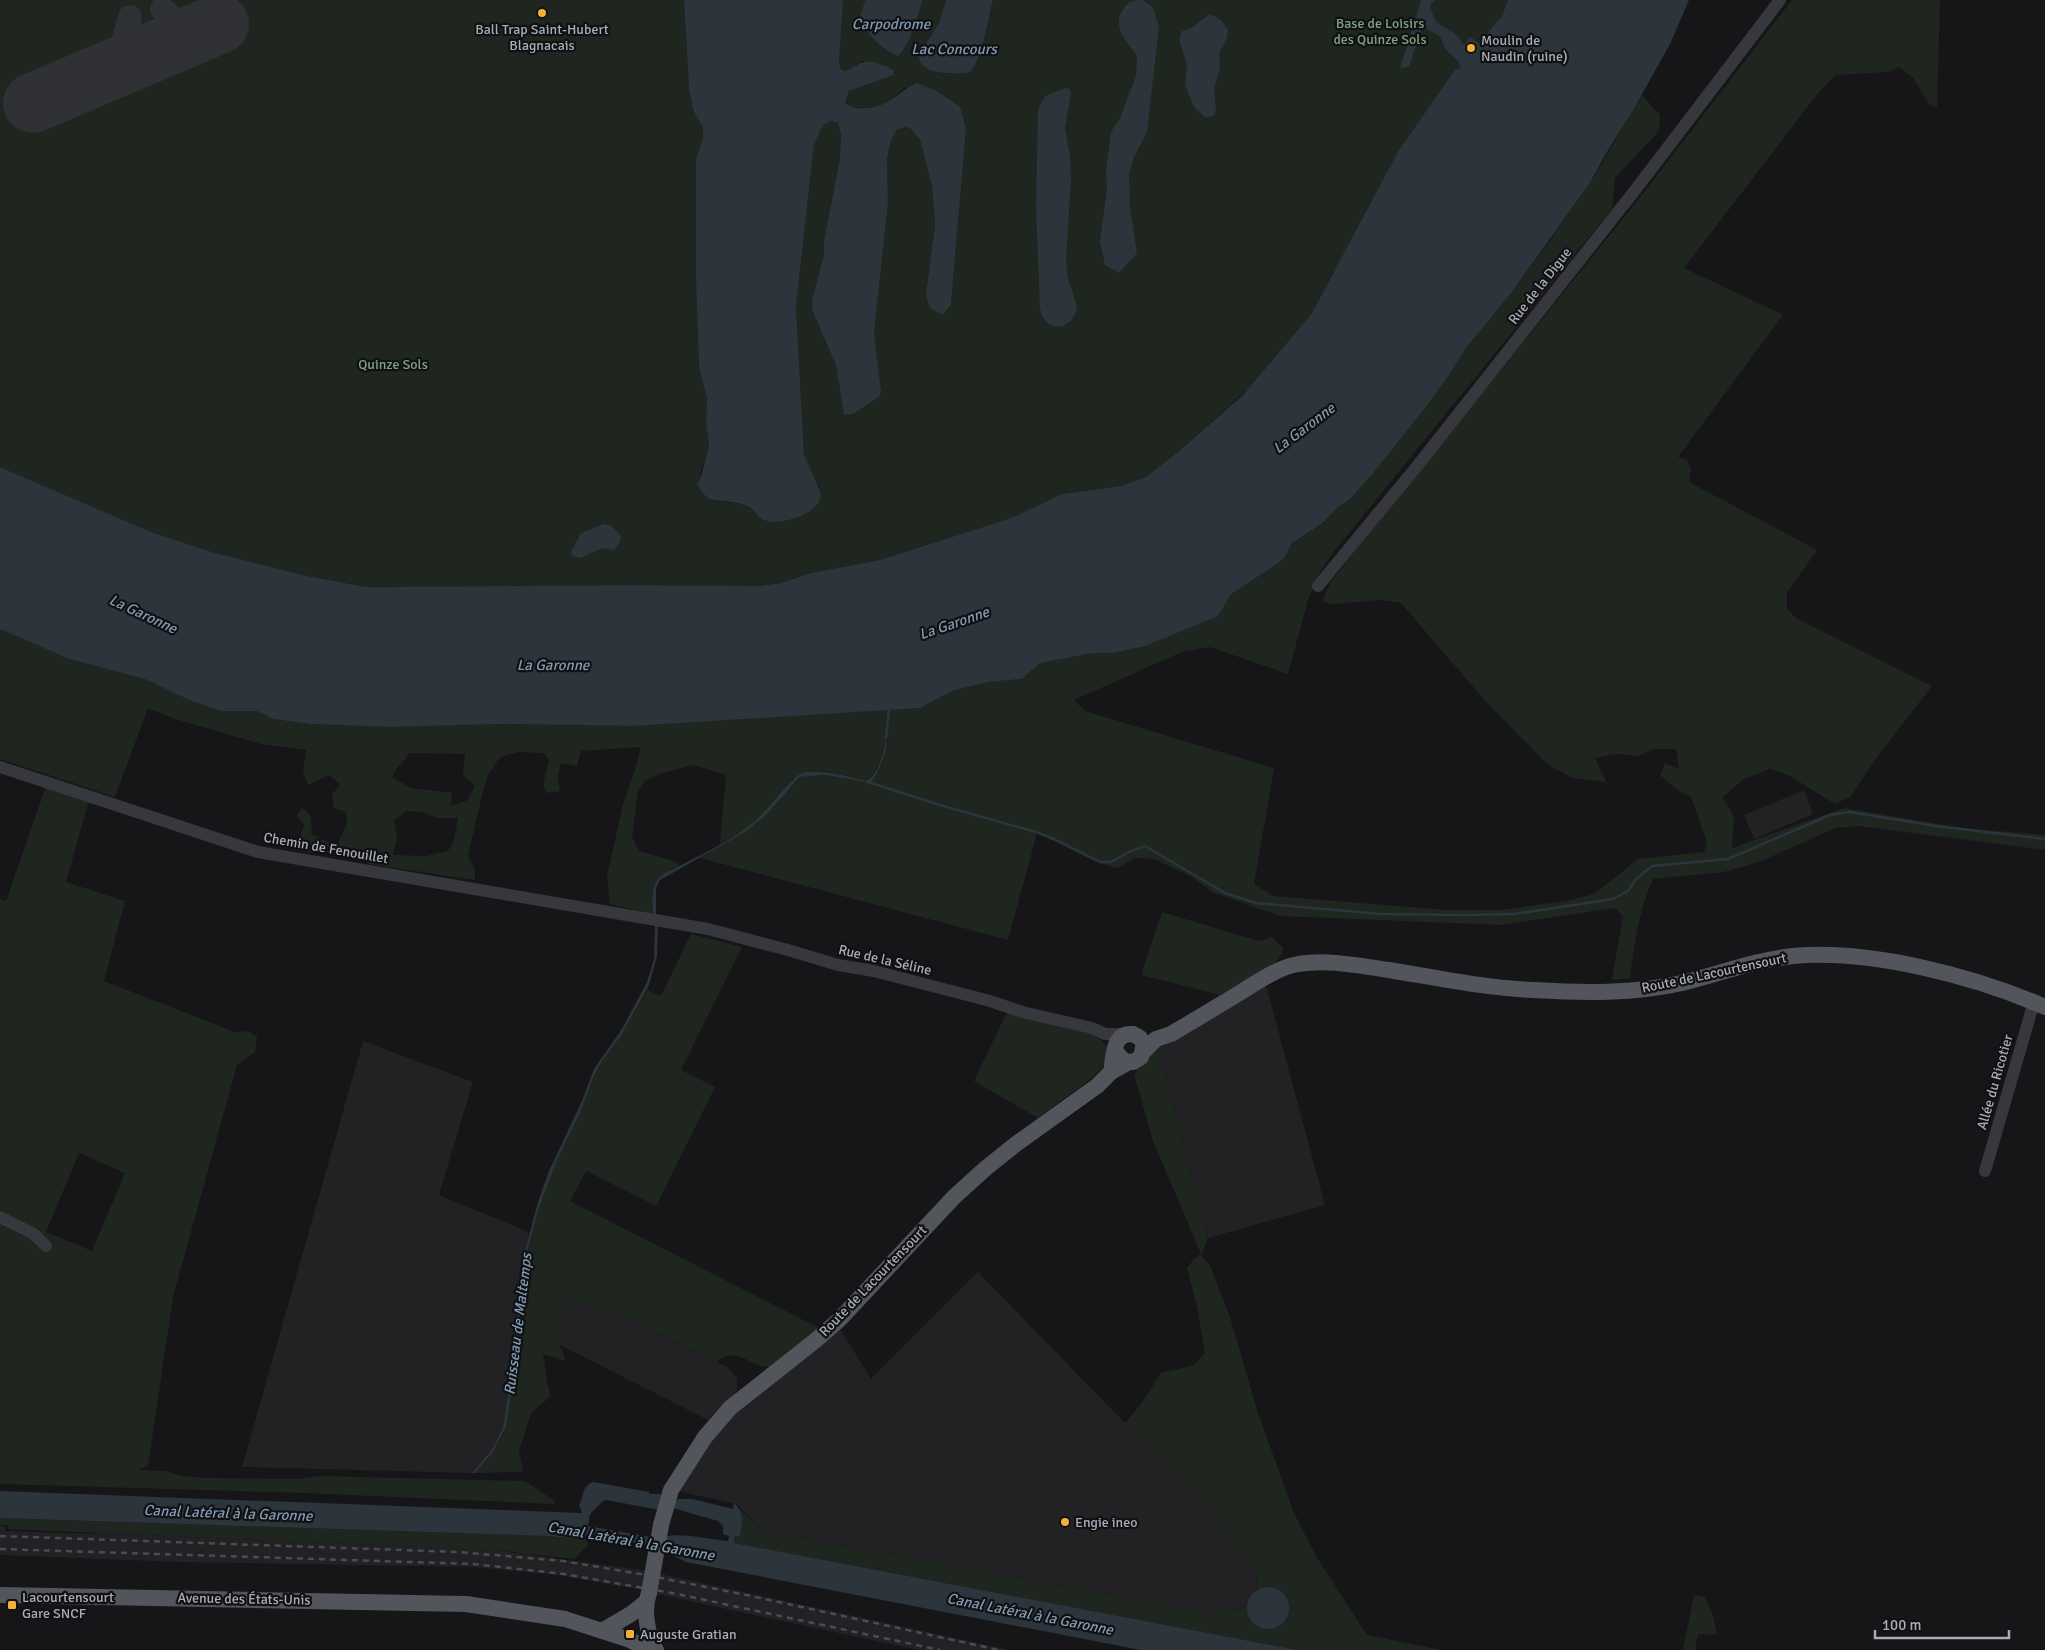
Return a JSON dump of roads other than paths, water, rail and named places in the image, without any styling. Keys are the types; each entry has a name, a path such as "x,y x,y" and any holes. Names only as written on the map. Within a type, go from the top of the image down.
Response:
{"main road":[{"name":"Route de Lacourtensourt","path":"656,1650 649,1629 648,1597 667,1501 706,1437 730,1408 839,1320 954,1197 986,1168 1097,1086 1111,1072 1129,1062 1138,1060 1156,1039 1179,1029 1264,978 1297,964 1317,962 1351,964 1510,989 1625,991 1683,983 1774,959 1809,955 1831,955 1922,968 1964,979 2039,1004"},
{"path":"1111,1072 1118,1038 1131,1035 1156,1039"},
{"path":"1131,1035 1142,1041 1144,1052"},
{"path":"1116,1050 1120,1059 1129,1062"},
{"name":"Avenue des États-Unis","path":"0,1595 447,1602 487,1606 541,1617"},
{"path":"602,1631 631,1614 648,1597"},
{"path":"541,1617 564,1619 630,1640 650,1650"},
{"path":"541,1617 632,1650"}],"street":[{"name":"Rue de la Digue","path":"1318,586 1418,464 1636,189 1780,0"},
{"name":"Chemin de Fenouillet","path":"0,766 258,852 656,919"},
{"name":"Rue de la Séline","path":"656,919 708,929 844,966 883,973 1051,1019 1092,1028 1105,1034 1131,1035"},
{"name":"Allée du Ricotier","path":"1985,1170 2039,1004"},
{"path":"1105,1034 1116,1050"},
{"path":"0,1217 34,1234 46,1246"}],"water":[{"path":"684,0 843,0 839,63 841,69 845,71 864,62 874,62 894,70 894,75 849,91 845,102 858,108 873,107 887,102 917,83 938,92 960,107 966,128 951,305 943,314 930,307 926,293 935,225 932,186 920,140 911,129 905,127 897,130 891,140 887,158 888,203 874,333 881,392 880,396 853,414 844,415 836,365 813,312 812,301 824,255 824,240 840,158 841,135 838,123 831,121 823,125 814,144 796,307 804,454 821,496 819,503 805,514 777,522 762,519 746,506 707,498 697,485 709,444 706,424 707,398 699,367 696,280 696,159 703,137 703,128 693,110 689,89"},
{"name":"Carpodrome","path":"865,0 923,0 910,37 898,56 880,45 867,30 860,17"},
{"name":"Lac Concours","path":"946,0 993,0 982,48 975,66 970,72 956,74 939,72 925,67 920,62 919,55 939,23"},
{"path":"1143,0 1153,7 1159,27 1147,132 1134,157 1129,174 1130,208 1137,253 1119,273 1105,265 1100,242 1107,188 1106,171 1111,132 1120,118 1136,76 1137,56 1125,40 1119,22 1123,10 1129,3"},
{"name":"La Garonne","path":"1421,0 1436,0 1430,5 1435,20 1455,33 1464,45 1470,37 1481,44 1488,32 1502,16 1508,0 1689,0 1670,44 1590,183 1512,292 1466,348 1422,412 1371,476 1349,500 1338,507 1322,524 1292,543 1285,557 1277,564 1231,594 1218,616 1145,646 1113,653 1093,653 1040,663 1022,679 989,682 955,690 920,708 633,726 503,724 392,727 310,724 273,719 257,711 221,711 189,700 145,679 69,659 0,629 0,467 151,532 212,552 302,575 366,587 759,586 781,583 811,573 880,560 1011,518 1062,494 1121,486 1146,477 1178,452 1243,395 1312,313 1399,150 1455,70 1461,68 1458,61 1445,48 1440,36 1428,30 1424,22 1409,67 1400,68"},
{"path":"1210,14 1221,20 1228,30 1227,38 1219,53 1220,69 1214,88 1216,112 1214,115 1206,118 1194,107 1185,85 1187,65 1180,42 1180,35 1182,31 1191,28"},
{"path":"1065,88 1069,89 1071,93 1065,128 1071,177 1066,261 1068,278 1077,306 1071,321 1065,325 1053,326 1047,322 1040,308 1036,207 1038,110 1045,96"},
{"path":"604,524 612,526 621,536 616,548 613,550 602,548 580,558 572,556 571,552 581,533"},
{"path":"886,737 886,747 882,761 870,783 826,775 800,777 767,814 747,831 660,880 656,888 656,914 653,914 652,898 655,883 662,875 723,843 746,828 762,815 792,781 802,773 826,772 866,781 871,778 878,768"},
{"path":"655,923 658,924 657,956 649,985 621,1036 602,1061 594,1076 580,1113 557,1160 539,1208 523,1266 516,1361 506,1427 493,1452 475,1473 472,1473 493,1448 503,1427 513,1364 521,1265 538,1202 549,1171 582,1101 594,1069 622,1029 647,982 654,959"},
{"name":"Canal Latéral à la Garonne","path":"594,1482 649,1492 649,1494 661,1494 663,1499 677,1501 677,1499 692,1499 733,1509 734,1503 740,1511 742,1523 740,1537 735,1536 734,1543 1297,1650 1141,1650 686,1562 655,1547 586,1534 585,1540 549,1536 0,1518 0,1491 581,1513 579,1506 585,1488","holes":["606,1500 660,1510 662,1505 718,1521 723,1526 723,1534 729,1536 728,1541 684,1535 657,1538 588,1526 590,1514"]},
{"path":"1272,1587 1280,1590 1286,1596 1289,1608 1286,1620 1280,1626 1264,1629 1256,1626 1250,1620 1247,1604 1250,1596 1256,1590"}],"waterway":[{"name":"Ruisseau de Maltemps","path":"886,738 889,709"},
{"path":"868,782 940,805 1036,832 1100,862 1111,862 1145,846 1225,893 1256,903 1381,914 1515,914 1613,899 1628,891 1636,879 1652,866 1728,859 1830,815 1850,812 1936,826 2045,839"}],"railway":[{"path":"0,1536 459,1552 563,1561 751,1596 999,1650"},
{"path":"0,1549 473,1564 564,1574 677,1594 940,1650"}],"place":[{"name":"Ball Trap Saint-Hubert Blagnacais","path":"542,13"},
{"name":"Moulin de Naudin (ruine)","path":"1471,48"},
{"name":"Engie ineo","path":"1065,1522"},
{"name":"Lacourtensourt Gare SNCF","path":"12,1605"},
{"name":"Auguste Gratian","path":"630,1634"}],"park label":[{"name":"Base de Loisirs des Quinze Sols","path":"1380,32"},
{"name":"Quinze Sols","path":"393,364"}]}
